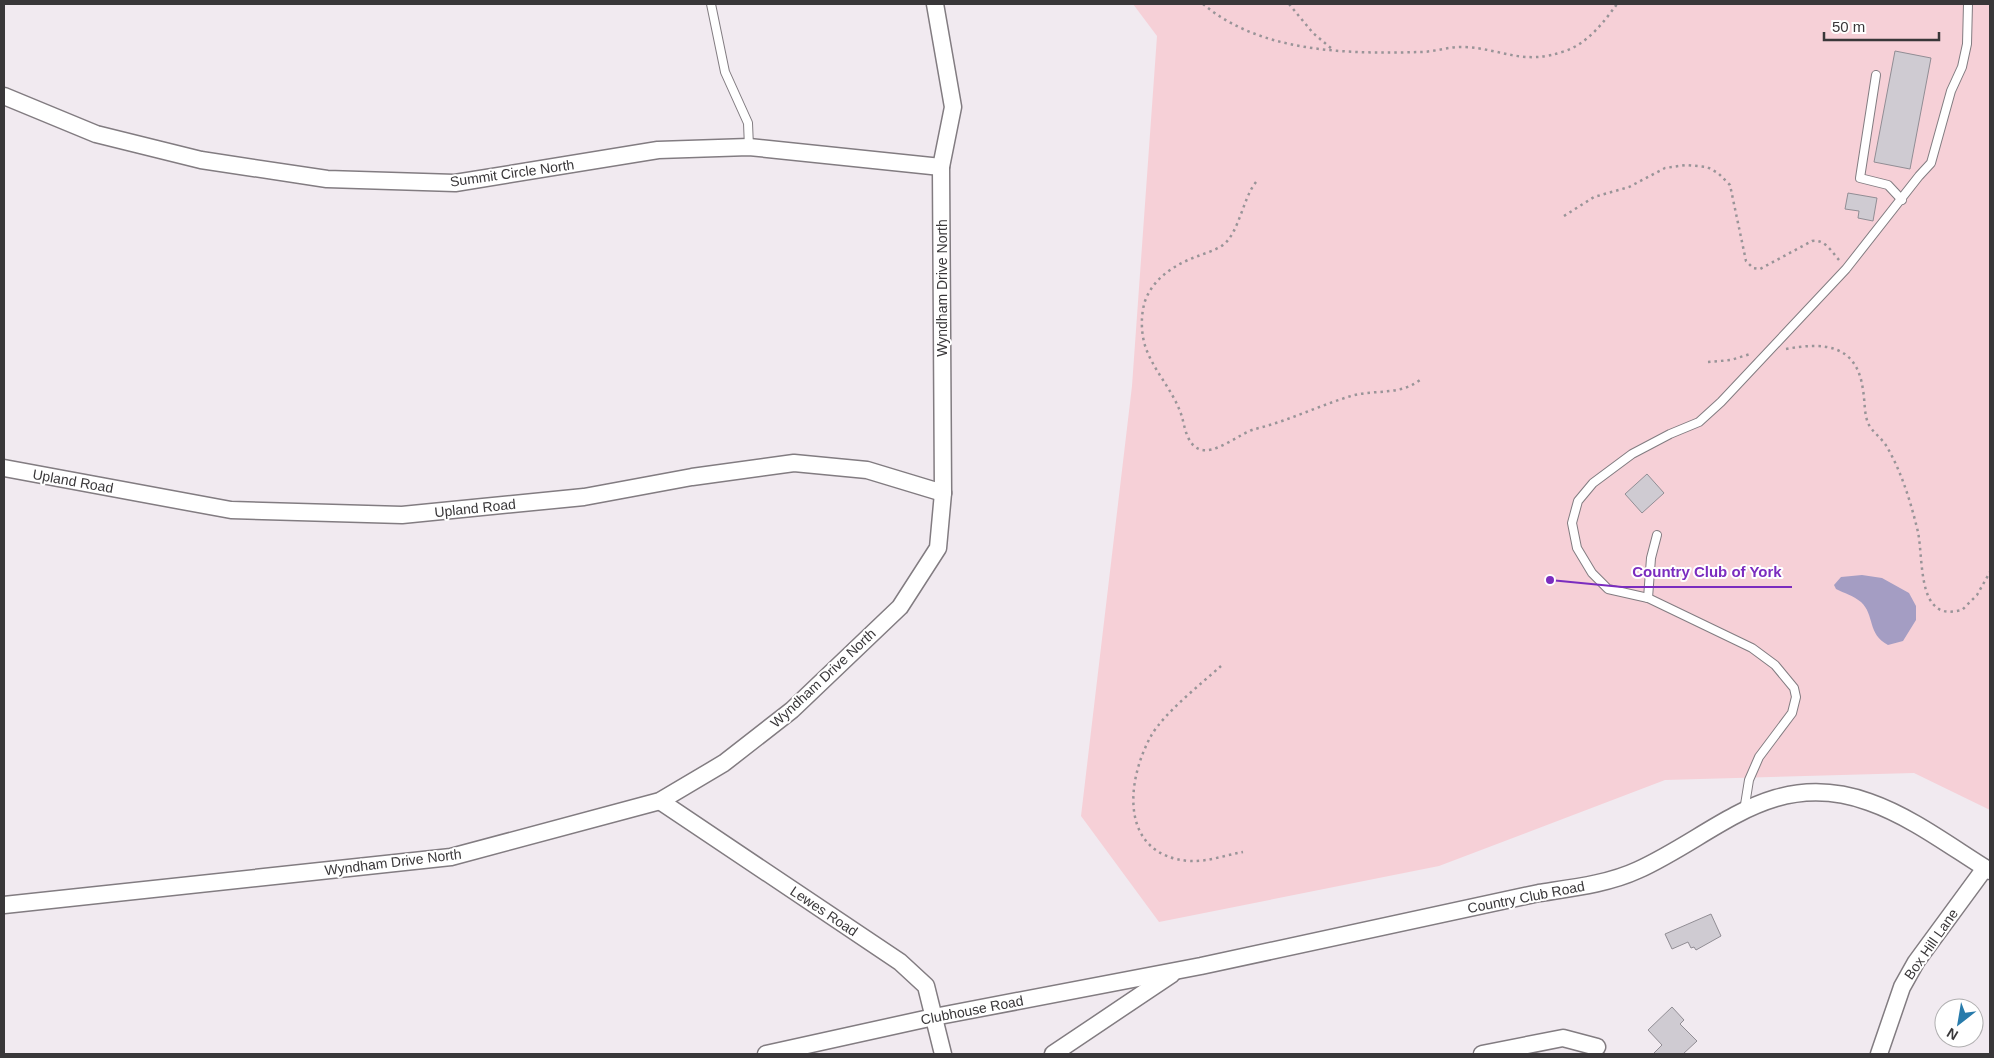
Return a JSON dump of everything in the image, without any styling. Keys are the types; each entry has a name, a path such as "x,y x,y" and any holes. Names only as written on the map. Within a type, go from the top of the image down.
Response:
{"street":[{"name":"Wyndham Drive North","path":"6,899 451,857 660,801 724,763 792,710 900,606 938,548 943,493 941,167 953,107 935,4"},
{"name":"Summit Circle North","path":"4,96 96,134 201,160 327,179 455,183 658,150 749,146 941,167"},
{"name":"Upland Road","path":"4,468 231,510 402,515 584,497 692,477 794,464 867,470 943,493"},
{"name":"Country Club Road","path":"1053,1054 1178,970 1539,893 1590,884 1637,871 1724,820 1769,799 1796,793 1830,793 1868,802 1913,824 1988,870"},
{"name":"Lewes Road","path":"660,801 900,962 926,986 943,1054"},
{"name":"Box Hill Lane","path":"1879,1054 1893,1008 1916,962 1988,870"},
{"name":"Clubhouse Road","path":"766,1054 934,1017 1178,970"},
{"path":"1482,1054 1508,1051 1563,1038 1597,1047"}],"lane":[{"path":"711,4 725,72 748,123 749,146"},
{"path":"1744,811 1749,780 1759,756 1792,713 1796,697 1794,688 1775,665 1752,648 1648,598 1608,589 1592,574 1577,548 1572,523 1578,501 1592,483 1632,454 1670,434 1699,422 1721,402 1846,270 1919,176 1931,164 1951,91 1962,67 1967,44 1968,4"},
{"path":"1876,75 1860,178 1888,186 1902,200"},
{"path":"1648,598 1652,558 1657,534"}],"path":[{"path":"1203,4 1236,25 1267,38 1333,50 1354,53 1413,52 1467,47 1523,58 1547,57 1567,51 1587,38 1618,4"},
{"path":"1289,4 1313,33 1333,50"},
{"path":"1564,216 1594,197 1629,187 1665,168 1686,165 1707,167 1718,172 1730,185 1746,261 1753,268 1760,269 1812,241 1818,240 1824,243 1846,270"},
{"path":"1256,182 1250,189 1229,237 1223,245 1177,264 1163,275 1145,301 1141,322 1144,343 1175,401 1191,444 1205,450 1217,448 1253,430 1268,427 1354,396 1384,394 1413,386 1420,380"},
{"path":"1772,350 1809,345 1828,346 1844,352 1857,369 1863,388 1869,424 1886,444 1900,470 1918,532 1926,591 1934,606 1947,612 1962,610 1976,595 1990,572"},
{"path":"1708,362 1731,360 1755,352"},
{"path":"1221,666 1162,722 1151,736 1136,775 1134,798 1137,826 1143,840 1159,853 1190,861 1243,852"}],"shaded area":[{"path":"1133,4 1990,4 1990,810 1914,773 1665,780 1439,866 1159,922 1081,816 1132,386 1157,36"},
{"path":"1862,575 1882,578 1909,593 1916,606 1916,620 1903,641 1888,645 1881,641 1861,602 1836,589 1834,585 1841,577"}],"building":[{"path":"1895,51 1931,58 1910,169 1874,162"},
{"path":"1848,193 1877,198 1873,221 1858,218 1859,211 1845,209"},
{"path":"1647,474 1664,493 1642,513 1625,494"},
{"path":"1711,914 1721,936 1696,950 1694,947 1691,948 1688,942 1672,949 1665,934"},
{"path":"1672,1007 1684,1020 1680,1024 1697,1041 1683,1054 1653,1054 1662,1045 1648,1030"}],"place":[{"name":"Country Club of York","path":"1550,580"}]}
